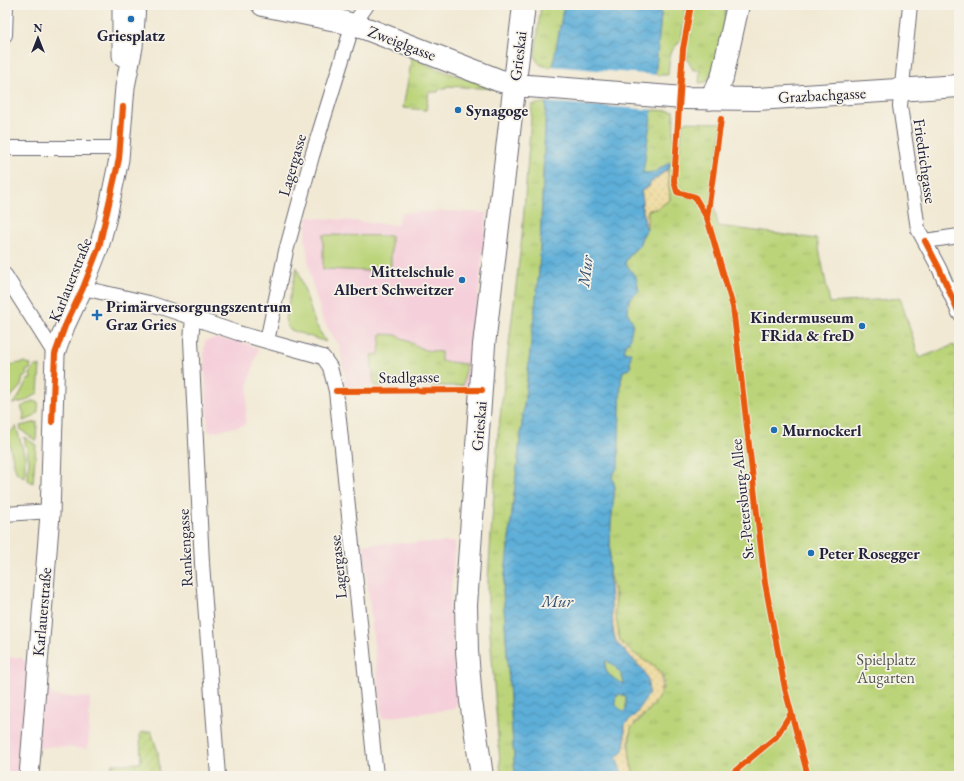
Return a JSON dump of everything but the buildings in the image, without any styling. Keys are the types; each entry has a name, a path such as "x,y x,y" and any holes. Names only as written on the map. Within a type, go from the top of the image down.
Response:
{"main road":[{"path":"122,5 121,45 124,87"},
{"path":"135,32 136,5"},
{"path":"120,148 124,87 135,32 145,5"},
{"name":"Zweiglgasse","path":"263,5 353,26 515,84 684,98"},
{"name":"Grieskai","path":"482,776 471,701 467,651 466,605 484,345 524,5"},
{"path":"710,99 722,78 738,5"},
{"name":"Grazbachgasse","path":"684,98 758,99 902,91 959,86"},
{"name":"Karlauerstraße","path":"29,776 51,511 55,354 65,326 83,288 99,247 106,221 120,148"}],"street":[{"path":"5,35 6,5"},
{"name":"Lagergasse","path":"367,5 353,26 308,170 286,251 267,341 323,357 330,367 336,391 376,776"},
{"name":"Friedrichgasse","path":"910,5 900,106 918,229 959,313"},
{"path":"5,148 120,148"},
{"path":"925,241 959,236"},
{"path":"5,275 55,354"},
{"path":"83,288 149,303 267,341"},
{"name":"Rankengasse","path":"193,318 191,340 202,563 218,776"},
{"path":"5,514 51,511"}],"shaded area":[{"path":"450,211 487,213 469,386 346,386 340,347 322,318 311,279 305,238 308,217 397,225 401,213"},
{"path":"217,338 243,342 258,349 249,381 245,425 212,432 208,431 204,349 205,341"},
{"path":"455,542 450,604 457,702 454,709 382,718 363,544"},
{"path":"5,657 22,658 54,696 90,698 88,749 52,746 31,750 29,776 5,776"}],"green space":[{"path":"541,5 564,5 553,67 539,64 535,56"},
{"path":"662,5 687,5 681,40 670,53 668,75 655,75"},
{"path":"693,5 726,5 723,40 718,60 707,82 699,83 700,70 693,70 687,59 685,50"},
{"path":"412,57 432,67 497,89 447,86 446,89 439,89 438,92 429,92 426,110 403,108"},
{"path":"546,102 539,272 503,592 515,776 501,776 488,606 488,579 498,434 522,236 532,105"},
{"name":"Spielplatz Augarten","path":"652,110 674,111 673,159 679,153 683,122 723,123 712,194 718,226 817,239 830,303 891,299 900,297 919,358 954,345 959,355 959,776 635,776 631,765 630,753 631,728 650,709 661,693 663,676 658,669 636,655 620,641 615,611 616,596 609,573 611,523 615,487 612,477 618,466 621,381 623,370 630,369 624,352 630,320 628,313 629,299 636,294 636,277 625,263 631,253 639,246 647,229 648,210 656,209 670,200 668,169 670,167 670,162 655,172 642,173"},
{"path":"323,235 391,236 391,272 323,269"},
{"path":"297,267 315,323 326,342 288,329 285,319"},
{"path":"381,334 396,335 425,350 441,352 441,361 466,364 463,386 374,386 371,355 379,354"},
{"path":"25,362 31,365 30,369 26,371 27,376 23,377 21,386 5,403 5,366"},
{"path":"35,366 40,366 38,393 25,401 12,404 18,398 27,380 31,379 30,374"},
{"path":"32,401 38,402 38,410 33,417 23,421 24,414 21,407"},
{"path":"37,422 36,441 21,430 20,426"},
{"path":"16,426 25,457 25,478 16,472 8,439 8,435"},
{"path":"24,437 36,445 33,483 28,480 29,460"},
{"path":"606,660 618,670 624,685 610,676 607,672 605,665"},
{"path":"619,694 626,696 626,709 623,712 616,705 615,699"},
{"path":"151,731 158,752 160,776 95,776 112,775 112,764 141,763 140,733"}],"sand":[{"path":"668,169 670,200 656,209 648,210 647,229 641,206 643,201 641,191 649,187 650,183"},
{"path":"609,573 615,598 620,641 657,669 662,677 661,689 656,702 640,718 630,733 629,752 635,776 622,775 616,757 620,754 624,747 625,724 636,714 644,671 616,642 613,631"}],"water":[{"name":"Mur","path":"564,5 662,5 652,110 643,173 655,172 670,162 670,167 650,183 649,186 641,191 643,201 641,206 647,229 639,246 631,253 625,263 636,277 639,291 629,299 628,313 633,323 629,343 627,341 624,352 631,352 630,369 623,371 621,381 618,466 612,477 615,487 611,523 609,573 613,631 616,642 644,671 648,681 649,694 636,714 625,724 624,748 620,755 616,757 622,774 629,776 515,776 503,592 539,272 546,102","holes":["606,660 618,670 622,676 624,684 609,675 605,665","619,694 626,696 626,709 623,712 616,705 615,699"]}],"pier":[{"path":"551,66 657,75 654,110 544,102"}],"cycle path":[{"name":"St.-Petersburg-Allee","path":"691,5 683,49 674,181 677,192 695,197 707,218 733,307 765,583 785,689 808,776"},
{"path":"52,422 55,354 65,326 83,288 99,247 119,159 123,107"},
{"path":"707,218 721,119"},
{"path":"925,241 959,313"},
{"name":"Stadlgasse","path":"336,391 482,390"},
{"path":"729,776 776,737 791,713"}],"place":[{"name":"Griesplatz","path":"131,19"},
{"name":"Synagoge","path":"458,110"},
{"name":"Mittelschule Albert Schweitzer","path":"462,280"},
{"name":"Primärversorgungszentrum Graz Gries","path":"97,315"},
{"name":"Kindermuseum FRida & freD","path":"862,326"},
{"name":"Murnockerl","path":"774,430"},
{"name":"Peter Rosegger","path":"811,553"}]}
